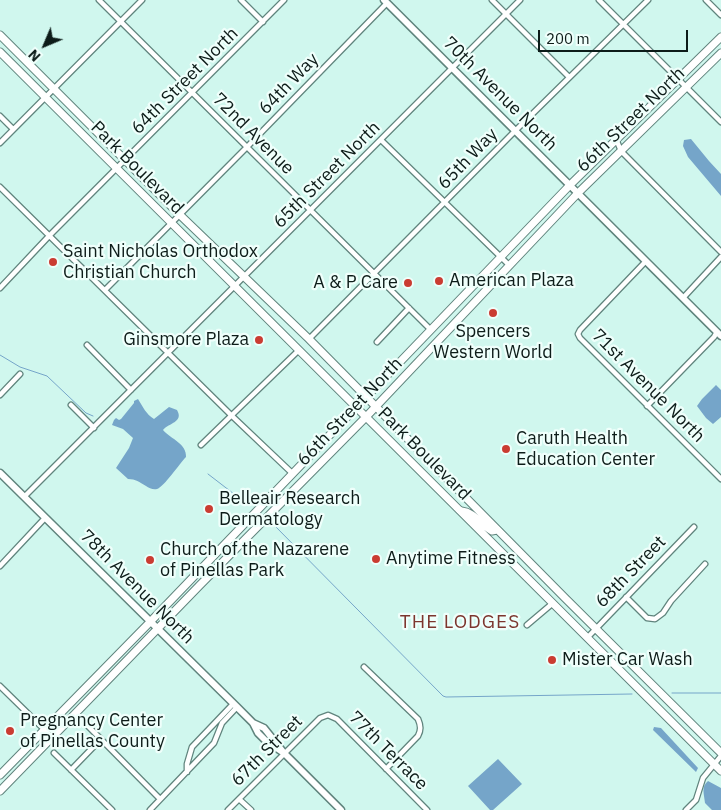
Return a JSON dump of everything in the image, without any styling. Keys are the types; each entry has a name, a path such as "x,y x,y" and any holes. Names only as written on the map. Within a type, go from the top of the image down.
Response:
{"main road":[{"name":"Park Boulevard","path":"0,36 180,215 309,339 721,755"},
{"name":"66th Street North","path":"0,775 151,621 570,185 721,37"},
{"name":"Park Boulevard","path":"0,52 721,771"},
{"name":"66th Street North","path":"0,791 376,407 578,193 721,53"},
{"path":"461,511 471,514 485,528 492,531 497,530"}],"street":[{"name":"72nd Avenue","path":"99,0 431,330"},
{"path":"0,143 142,0"},
{"path":"241,0 263,22"},
{"name":"64th Street North","path":"0,288 49,236 284,0"},
{"path":"492,0 569,77"},
{"name":"65th Street North","path":"24,497 520,0"},
{"path":"599,0 721,122"},
{"name":"65th Way","path":"309,339 648,0"},
{"path":"706,0 721,15"},
{"name":"70th Avenue North","path":"386,1 719,334"},
{"name":"64th Way","path":"105,290 247,147 386,1"},
{"path":"0,116 13,129"},
{"path":"616,139 621,151 721,252"},
{"path":"381,140 509,265"},
{"path":"0,187 168,354 292,473"},
{"path":"683,298 721,257"},
{"name":"71st Avenue North","path":"646,261 578,334 647,406 720,476"},
{"path":"377,342 409,308"},
{"path":"647,406 719,334"},
{"path":"87,345 131,390"},
{"path":"201,445 299,350"},
{"path":"0,396 20,374"},
{"path":"70,405 94,428"},
{"name":"78th Avenue North","path":"0,473 151,621 253,724 266,741 284,753 341,810"},
{"path":"0,566 45,518"},
{"name":"68th Street","path":"587,638 694,527"},
{"path":"626,597 647,618 655,619 663,613 671,601 705,564"},
{"path":"527,625 553,603"},
{"path":"364,667 418,719 421,725 418,736 386,769"},
{"path":"0,686 52,737"},
{"path":"187,772 187,764 192,747 235,706"},
{"path":"150,810 214,743 222,723 235,706"},
{"name":"67th Street","path":"228,810 320,718 328,715"},
{"name":"77th Terrace","path":"328,715 337,719 427,810"},
{"path":"84,722 160,799"},
{"path":"71,770 101,740"},
{"path":"54,753 112,810"},
{"path":"686,810 696,800 703,778 721,755"},
{"path":"239,798 250,810"}],"water":[{"path":"691,139 721,174 721,196 688,157 683,146 684,140"},
{"path":"716,385 721,390 721,417 713,424 697,406"},
{"path":"138,399 147,413 154,419 169,407 177,410 179,414 175,422 163,430 181,445 186,452 186,457 168,480 157,489 151,489 135,480 128,479 116,468 133,438 123,429 112,425 116,418 121,419 134,401"},
{"path":"654,727 661,728 698,768 696,772 653,730"},
{"path":"498,759 522,784 493,810 490,810 468,786"},
{"path":"708,781 721,788 721,810 712,810 705,803 704,788"}],"waterway":[{"path":"0,355 20,367 47,376 86,413 93,416"},
{"path":"208,474 234,494 252,504"},
{"path":"273,524 443,696 632,694"},
{"path":"672,693 721,693"}],"place":[{"name":"Saint Nicholas Orthodox Christian Church","path":"53,262"},
{"name":"American Plaza","path":"439,281"},
{"name":"A & P Care","path":"408,283"},
{"name":"Spencers Western World","path":"493,313"},
{"name":"Ginsmore Plaza","path":"259,340"},
{"name":"Caruth Health Education Center","path":"506,449"},
{"name":"Belleair Research Dermatology","path":"209,509"},
{"name":"Anytime Fitness","path":"376,559"},
{"name":"Church of the Nazarene of Pinellas Park","path":"150,560"},
{"name":"Mister Car Wash","path":"552,660"},
{"name":"Pregnancy Center of Pinellas County","path":"10,731"}],"district":[{"name":"THE LODGES","path":"460,623"}]}
